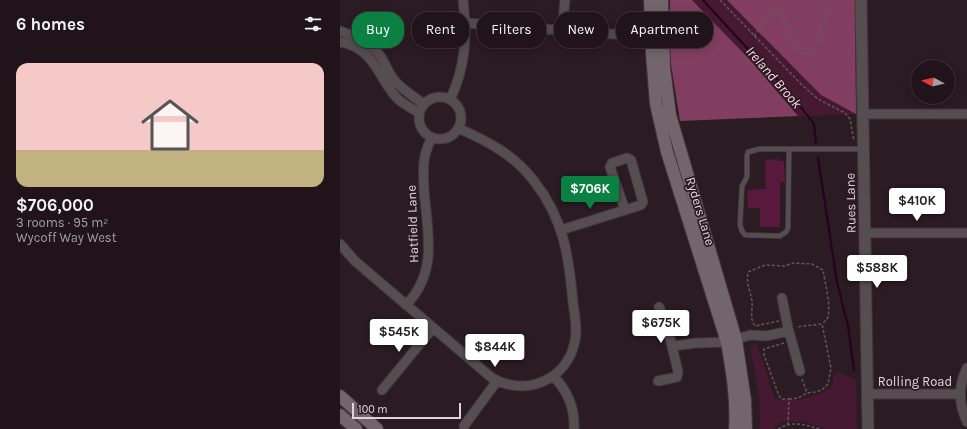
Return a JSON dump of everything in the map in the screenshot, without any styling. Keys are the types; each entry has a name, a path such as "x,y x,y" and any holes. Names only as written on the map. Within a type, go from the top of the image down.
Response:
{"main road":[{"name":"Ryders Lane","path":"650,0 656,104 667,152 742,370 746,429"},
{"name":"Ryders Lane","path":"662,0 664,68 670,115 732,341 735,429"},
{"path":"340,396 377,429"},
{"path":"340,415 356,429"}],"street":[{"path":"463,0 465,12"},
{"path":"564,12 565,0"},
{"name":"Rues Lane","path":"860,0 863,114 858,146 865,233 868,429"},
{"path":"469,23 554,29"},
{"path":"340,31 361,39 369,45 380,55 394,80 424,104"},
{"path":"340,42 348,43 359,49 370,58 397,98 419,113"},
{"path":"450,100 456,87 464,56 464,48"},
{"path":"436,97 444,97 450,100 455,104 461,116 461,122 450,137 438,139 432,138 427,135 420,125 419,113 424,104 436,97"},
{"path":"863,114 967,114"},
{"path":"340,244 355,261 487,375 497,381 514,386 525,386 542,382 553,376 561,369 571,355 575,344 576,332 571,277 561,230 553,210 544,194 522,167 495,145 458,128"},
{"name":"Hatfield Lane","path":"406,305 420,287 426,273 429,259 423,172 425,151 432,138"},
{"path":"561,230 641,205 643,202 631,160 629,158 612,164 610,167 624,210"},
{"path":"865,233 967,233"},
{"path":"782,298 788,329 800,371"},
{"path":"658,381 677,377 678,371 673,346 659,307"},
{"path":"382,390 433,328"},
{"path":"673,346 732,341 750,335 766,336 788,329"},
{"name":"Rolling Road","path":"867,394 960,394 967,368"},
{"path":"553,376 562,386 571,403 574,416 574,429"},
{"path":"464,426 497,381"},
{"path":"960,394 963,412 967,422"}],"lane":[{"path":"789,150 788,228 786,232 780,236 745,235 741,228 742,186 747,177 748,152 759,150 789,150 858,146"}],"path":[{"path":"720,0 801,84 818,99 845,113 850,119 858,146"},
{"path":"761,0 767,2 774,11 780,14 789,28 788,35 790,39 804,53 810,53 818,40 827,8 827,0"},
{"path":"754,36 774,11"},
{"path":"788,329 822,324 831,368 828,384 823,389 816,392 807,393 798,398 782,399 778,393 764,355 764,349 792,341"},
{"path":"800,371 807,393"},
{"path":"788,424 789,399"},
{"path":"778,429 788,424 799,424 820,429"}],"shaded area":[{"path":"670,0 855,0 856,114 680,121 674,48 713,48 713,12 671,12"},
{"path":"670,0 692,0 704,12 670,12"},
{"path":"727,0 855,0 856,114 821,95"},
{"path":"713,22 750,60 798,116 680,121 669,48 713,48"},
{"path":"756,344 775,399 790,400 806,398 827,390 833,385 833,376 838,372 856,380 857,429 826,429 806,422 789,421 779,423 774,429 759,429 759,399 750,345"}],"building":[{"path":"778,159 778,161 784,161 785,182 780,182 780,227 760,227 760,208 748,208 747,190 766,189 765,160"}],"waterway":[{"name":"Ireland Brook","path":"703,0 786,88 814,124 816,143"},
{"name":"Ireland Brook","path":"818,158 837,282 848,326 854,370"}]}
